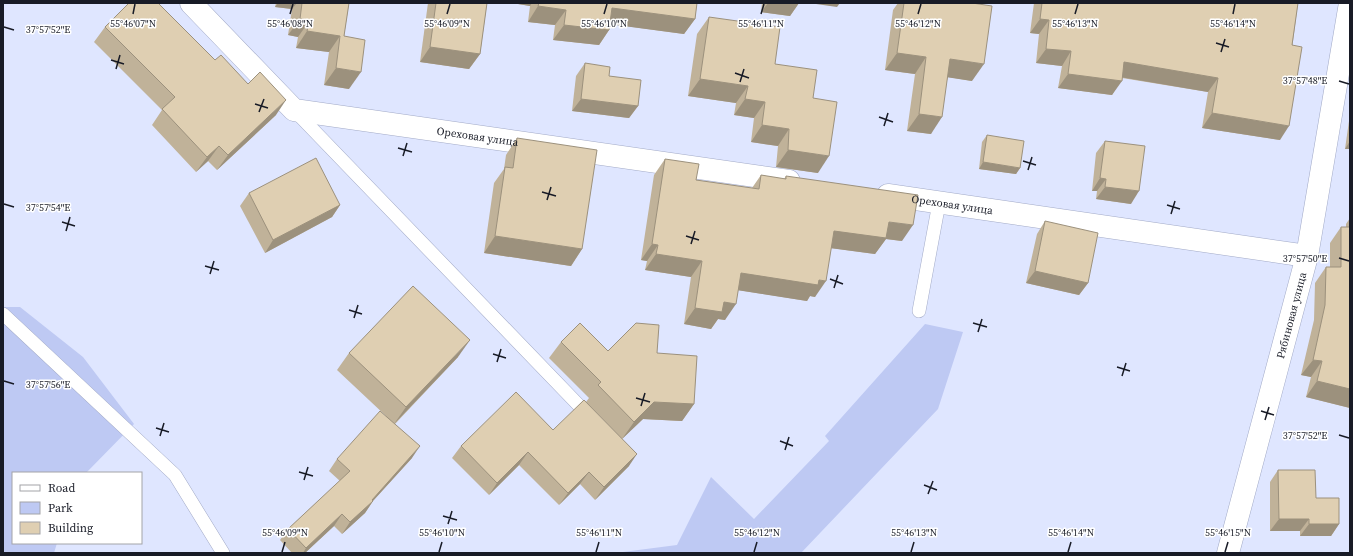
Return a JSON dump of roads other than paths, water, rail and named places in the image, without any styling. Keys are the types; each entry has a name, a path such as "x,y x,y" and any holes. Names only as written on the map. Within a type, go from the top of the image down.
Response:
{"street":[{"path":"191,3 294,110"},
{"name":"Рябиновая улица","path":"1228,553 1307,256 1350,3"},
{"name":"Ореховая улица","path":"294,110 805,183"},
{"name":"Ореховая улица","path":"868,192 1307,256"}],"lane":[{"path":"294,110 598,425"},
{"path":"919,311 939,203"},
{"path":"3,314 174,475 223,553"}]}
